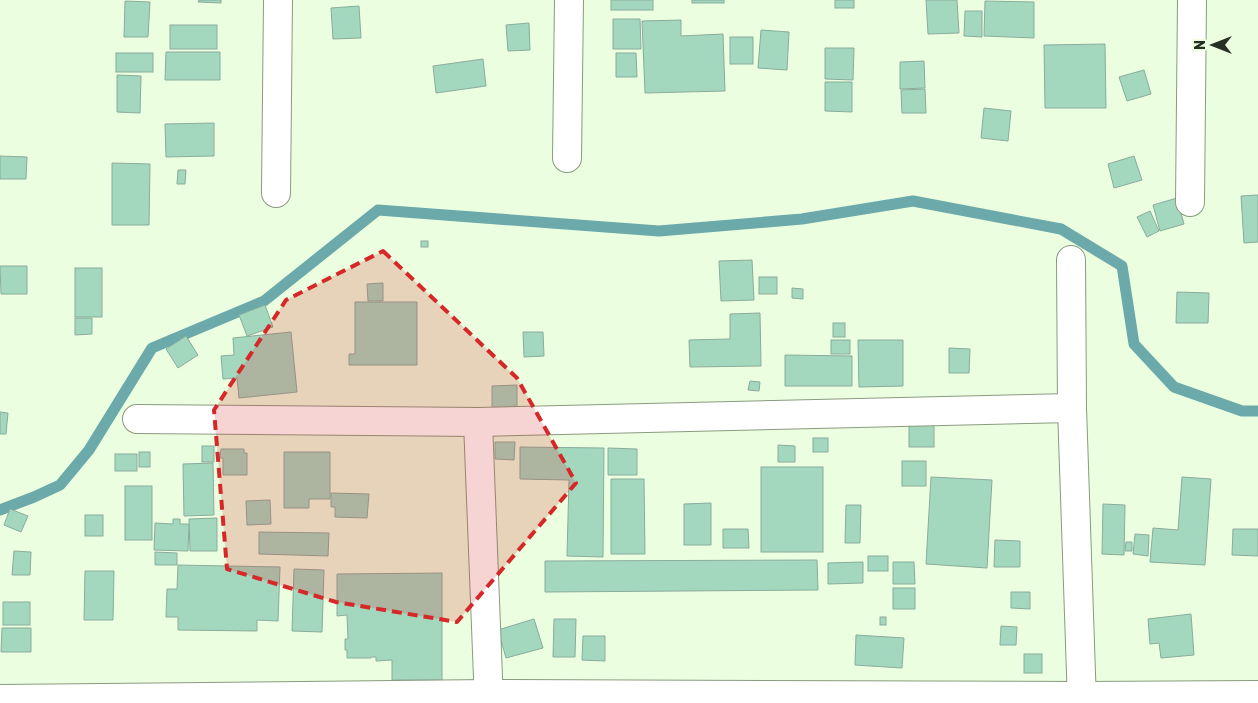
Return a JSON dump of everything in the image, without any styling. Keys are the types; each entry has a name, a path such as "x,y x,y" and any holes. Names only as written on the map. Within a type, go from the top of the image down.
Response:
{"street":[{"path":"276,194 278,0"},
{"path":"567,158 569,0"},
{"path":"1190,202 1192,0"},
{"path":"1071,260 1072,408 1082,699"},
{"path":"138,419 478,422 1072,408"},
{"path":"478,422 489,698"},
{"path":"0,699 1082,699 1258,695"}],"highlighted area":[{"path":"383,251 517,378 576,483 457,622 336,602 227,569 214,410 286,300"}],"building":[{"path":"199,0 221,0 221,3 198,2"},
{"path":"611,0 653,0 653,10 611,10"},
{"path":"692,0 724,0 724,3 692,3"},
{"path":"835,0 854,0 854,8 835,8"},
{"path":"926,0 957,0 959,33 928,34"},
{"path":"125,1 150,2 148,37 124,37"},
{"path":"985,1 1034,2 1034,38 984,36"},
{"path":"359,6 361,38 333,39 331,8"},
{"path":"965,11 982,11 982,37 964,36"},
{"path":"613,19 640,19 641,49 613,49"},
{"path":"681,20 681,36 723,34 725,91 645,93 642,21"},
{"path":"529,23 530,50 508,51 506,25"},
{"path":"170,25 217,25 217,49 170,49"},
{"path":"761,30 789,32 787,70 758,68"},
{"path":"730,37 753,37 753,64 730,64"},
{"path":"1105,44 1106,108 1045,108 1044,45"},
{"path":"825,48 854,48 853,80 825,79"},
{"path":"166,52 220,52 220,80 165,80"},
{"path":"116,53 153,53 153,72 116,72"},
{"path":"616,53 636,53 637,77 616,77"},
{"path":"483,59 486,86 436,93 433,66"},
{"path":"924,61 925,88 900,89 900,62"},
{"path":"1144,70 1151,94 1127,101 1119,77"},
{"path":"117,75 141,76 140,113 117,112"},
{"path":"825,82 852,82 852,112 825,111"},
{"path":"925,89 926,113 902,113 901,90"},
{"path":"984,108 1011,111 1008,141 981,138"},
{"path":"214,123 214,156 166,157 165,124"},
{"path":"0,156 27,157 26,179 0,179"},
{"path":"1134,156 1142,180 1114,188 1108,164"},
{"path":"112,163 150,164 149,225 112,225"},
{"path":"178,170 186,170 185,184 177,184"},
{"path":"1258,195 1258,242 1244,243 1241,196"},
{"path":"1177,198 1184,224 1160,231 1153,205"},
{"path":"1150,211 1159,231 1147,237 1137,217"},
{"path":"421,241 428,241 428,247 421,247"},
{"path":"752,260 754,300 721,301 719,261"},
{"path":"0,266 27,266 27,294 1,294"},
{"path":"75,268 102,268 102,317 75,317"},
{"path":"759,277 777,277 777,294 759,294"},
{"path":"383,283 383,301 368,301 367,284"},
{"path":"792,288 803,289 803,299 792,298"},
{"path":"1177,292 1209,293 1208,323 1176,323"},
{"path":"355,302 417,302 417,365 349,365 349,354 355,354"},
{"path":"265,305 273,327 247,336 239,315"},
{"path":"760,313 761,366 690,367 689,340 730,339 730,314"},
{"path":"75,318 92,318 92,334 75,335"},
{"path":"833,323 845,323 845,337 833,337"},
{"path":"291,332 297,392 239,398 237,378 223,379 221,356 234,355 233,338"},
{"path":"523,332 543,332 544,356 524,357"},
{"path":"186,336 198,355 178,368 166,349"},
{"path":"831,340 850,340 850,354 831,354"},
{"path":"858,340 903,340 903,386 859,387"},
{"path":"949,348 970,349 969,373 949,373"},
{"path":"785,355 852,356 852,386 785,386"},
{"path":"750,381 760,382 759,391 748,390"},
{"path":"517,385 517,414 492,414 492,386"},
{"path":"0,412 8,413 6,434 0,434"},
{"path":"909,421 934,421 934,447 909,447"},
{"path":"813,438 828,438 828,452 813,452"},
{"path":"495,442 515,442 514,460 495,459"},
{"path":"778,445 795,446 795,462 778,462"},
{"path":"202,446 214,446 214,462 202,462"},
{"path":"520,447 604,448 603,557 567,556 569,480 520,479"},
{"path":"608,448 637,449 637,475 608,475"},
{"path":"221,449 244,449 244,453 247,453 247,475 223,475 223,458 220,458"},
{"path":"139,452 150,452 150,467 139,467"},
{"path":"284,452 330,452 330,499 309,499 309,508 284,508"},
{"path":"115,454 137,454 137,471 115,471"},
{"path":"902,461 926,461 926,486 902,486"},
{"path":"213,463 214,515 184,516 183,464"},
{"path":"761,467 823,467 823,552 761,552"},
{"path":"931,477 992,480 987,568 926,564"},
{"path":"1182,477 1211,479 1205,565 1150,562 1153,528 1178,530"},
{"path":"611,479 644,479 645,554 611,554"},
{"path":"125,486 152,486 152,540 125,540"},
{"path":"331,493 369,494 367,518 335,517 335,507 331,507"},
{"path":"270,500 271,524 247,525 246,501"},
{"path":"711,503 711,545 684,545 684,504"},
{"path":"1103,504 1125,505 1124,555 1102,554"},
{"path":"846,505 861,505 860,543 845,543"},
{"path":"10,509 28,516 21,532 4,525"},
{"path":"85,515 103,515 103,536 85,536"},
{"path":"217,518 217,551 190,551 189,519"},
{"path":"173,519 180,519 180,524 189,524 188,551 154,550 155,523 173,524"},
{"path":"723,529 748,529 749,548 723,548"},
{"path":"1233,529 1258,529 1258,556 1232,555"},
{"path":"259,532 329,533 328,556 259,554"},
{"path":"1135,534 1149,535 1148,556 1133,554"},
{"path":"995,540 1020,541 1020,567 994,567"},
{"path":"1126,542 1132,542 1132,551 1125,551"},
{"path":"14,551 31,552 30,575 12,575"},
{"path":"155,552 177,553 177,565 155,565"},
{"path":"868,556 888,556 888,571 868,571"},
{"path":"817,560 818,590 545,592 545,561"},
{"path":"863,562 863,583 828,584 828,563"},
{"path":"893,562 914,562 915,584 893,584"},
{"path":"178,565 280,567 278,621 257,620 257,631 178,630 178,617 166,617 167,589 177,589"},
{"path":"294,569 324,570 322,632 292,631"},
{"path":"85,571 114,571 113,620 84,620"},
{"path":"442,573 442,680 392,680 392,660 376,661 376,657 347,658 345,639 348,639 347,615 337,616 337,574"},
{"path":"893,588 915,588 915,609 893,609"},
{"path":"1011,592 1030,592 1030,609 1011,608"},
{"path":"3,602 30,602 30,625 3,625"},
{"path":"1191,614 1194,655 1161,658 1159,643 1150,644 1148,619"},
{"path":"880,617 886,617 886,625 880,625"},
{"path":"534,619 543,648 506,658 498,630"},
{"path":"554,619 576,619 575,657 553,657"},
{"path":"1001,626 1017,627 1016,645 1000,645"},
{"path":"2,628 31,628 31,652 1,652"},
{"path":"856,635 904,638 902,668 855,665"},
{"path":"583,636 605,636 605,661 582,660"},
{"path":"1024,654 1042,654 1042,673 1024,673"}],"waterway":[{"path":"0,510 60,485 89,450 152,348 264,301 378,210 659,231 802,219 913,201 1061,229 1122,266 1134,344 1174,387 1242,411 1258,411"}]}
